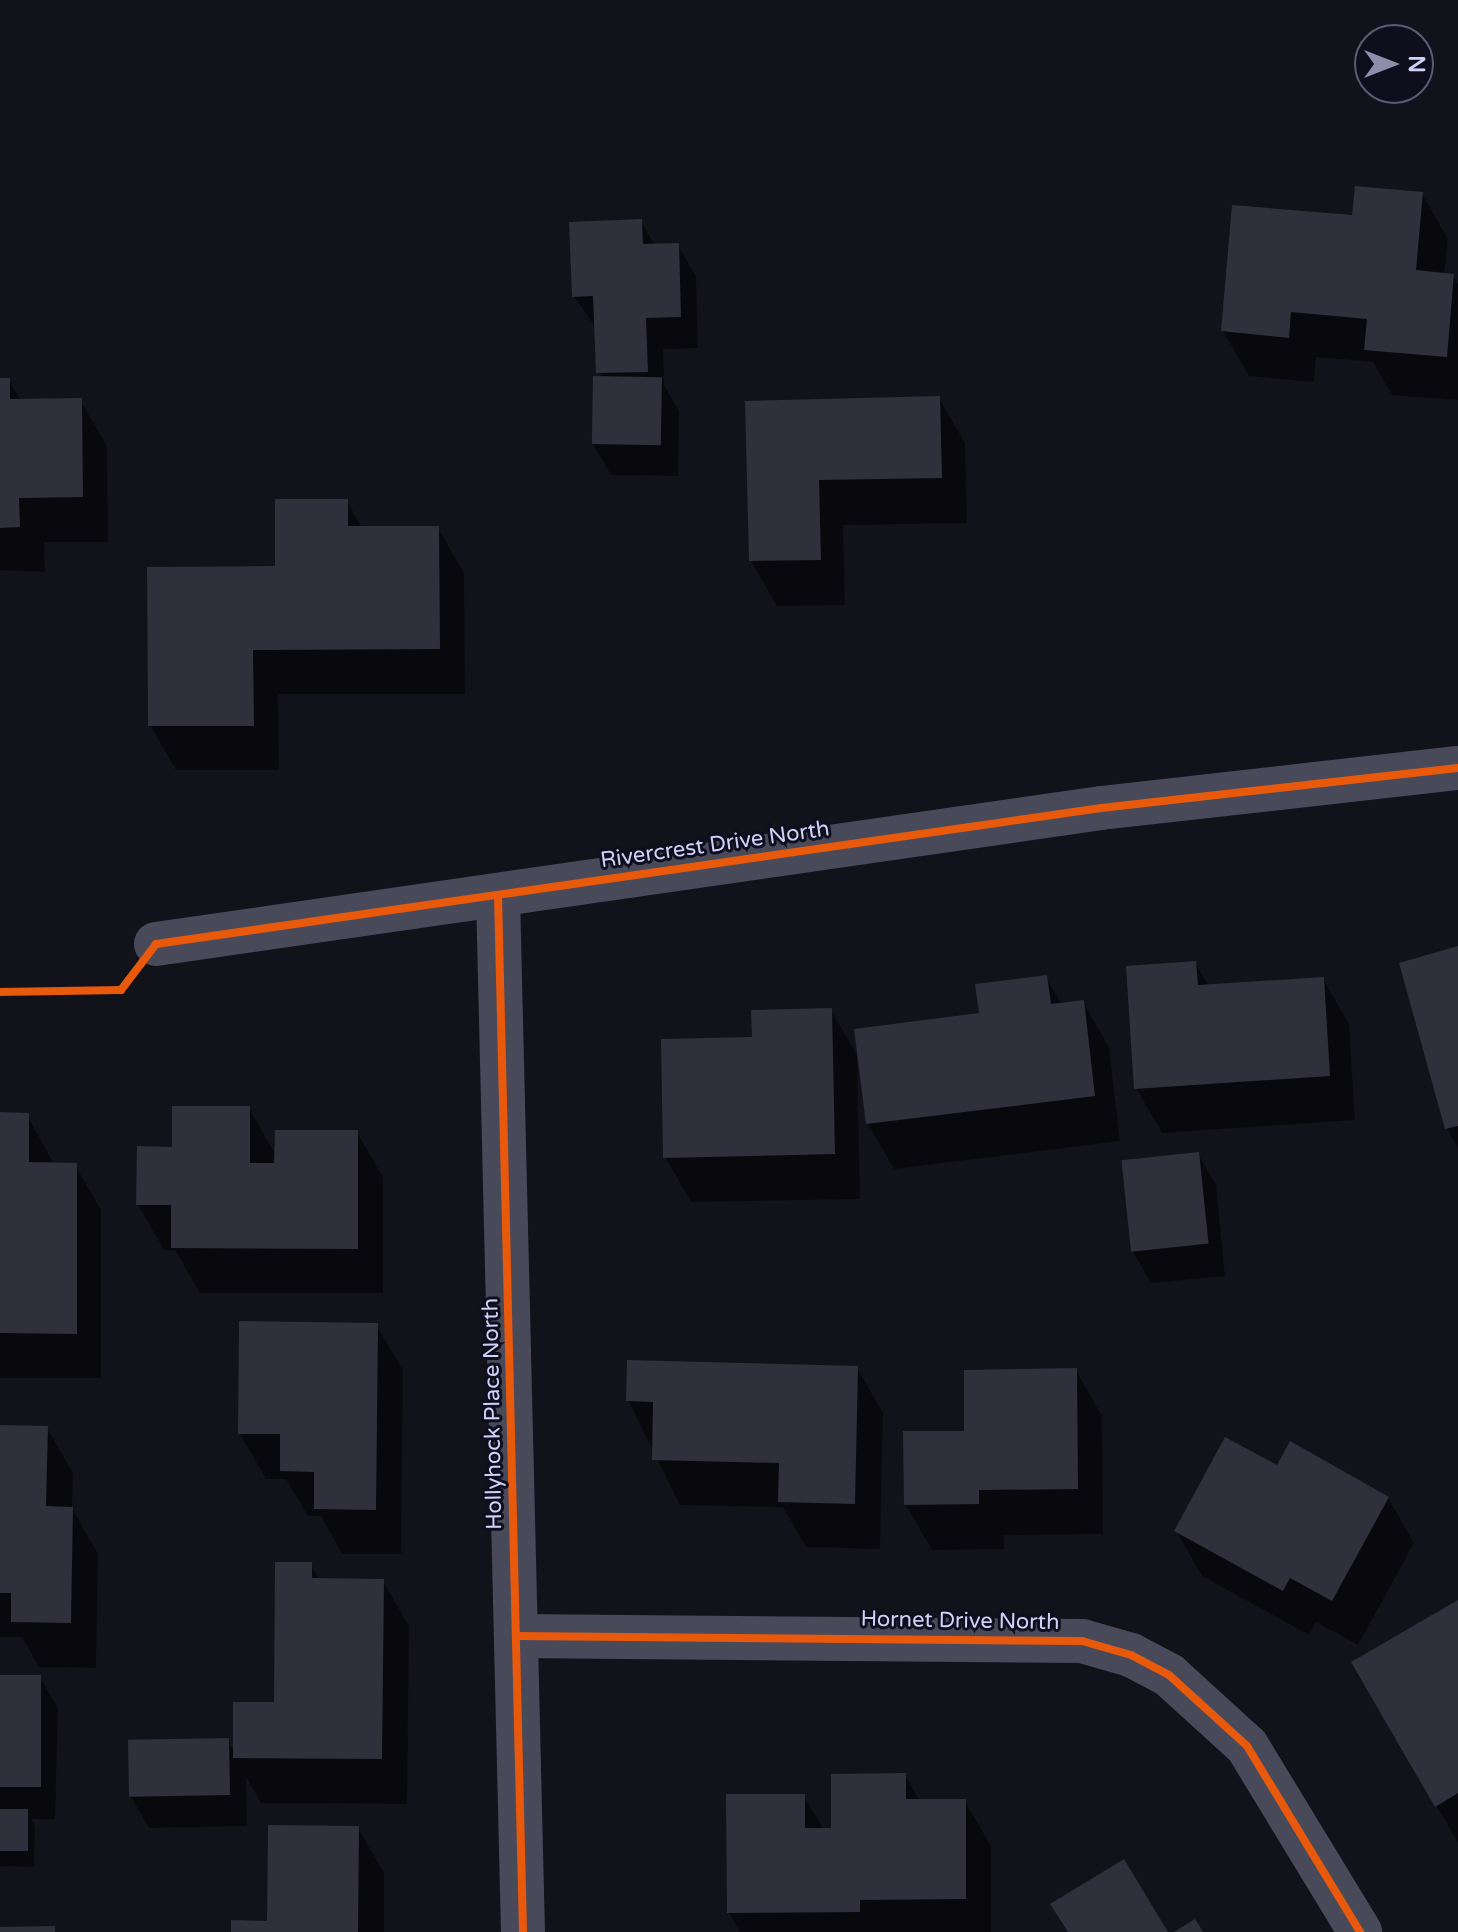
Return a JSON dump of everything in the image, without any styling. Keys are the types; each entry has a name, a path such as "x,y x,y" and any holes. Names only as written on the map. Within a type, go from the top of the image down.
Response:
{"street":[{"name":"Rivercrest Drive North","path":"156,944 1101,808 1458,768"},
{"name":"Hollyhock Place North","path":"498,895 523,1932"},
{"name":"Hornet Drive North","path":"516,1636 1082,1641 1131,1655 1169,1675 1247,1746 1360,1932"}],"building":[{"path":"1355,186 1423,192 1416,270 1454,274 1447,357 1364,350 1367,319 1291,312 1289,338 1221,331 1232,205 1352,215"},
{"path":"642,219 643,244 679,243 681,317 646,318 648,372 596,373 593,296 572,297 569,222"},
{"path":"593,376 662,377 661,445 592,444"},
{"path":"0,378 10,378 10,399 82,398 83,497 19,498 20,527 0,528"},
{"path":"940,396 942,478 819,480 821,560 749,561 745,401"},
{"path":"275,499 348,499 348,526 439,526 440,649 253,650 254,726 148,726 147,567 275,566"},
{"path":"1458,946 1458,1126 1445,1129 1399,963"},
{"path":"1196,961 1198,985 1324,977 1330,1076 1134,1089 1126,966"},
{"path":"1047,975 1051,1004 1084,1000 1095,1096 866,1124 854,1029 979,1013 975,984"},
{"path":"832,1008 835,1154 663,1158 661,1039 752,1037 751,1010"},
{"path":"172,1106 250,1106 250,1163 274,1163 275,1130 358,1130 358,1249 171,1248 171,1205 136,1205 137,1146 172,1147"},
{"path":"0,1112 29,1113 29,1162 77,1163 77,1334 0,1333"},
{"path":"1199,1152 1209,1243 1131,1252 1121,1160"},
{"path":"239,1321 378,1323 376,1510 314,1509 314,1472 280,1471 280,1434 238,1434"},
{"path":"627,1360 858,1366 855,1504 778,1502 779,1463 652,1460 653,1402 626,1401"},
{"path":"1077,1368 1078,1489 979,1490 979,1504 904,1505 903,1431 964,1431 964,1370"},
{"path":"0,1425 48,1426 46,1506 73,1507 71,1623 11,1622 11,1593 0,1593"},
{"path":"1225,1437 1277,1465 1290,1441 1389,1497 1332,1601 1290,1578 1283,1591 1174,1531"},
{"path":"275,1562 312,1562 312,1578 384,1579 382,1759 233,1758 233,1702 274,1702"},
{"path":"1458,1600 1458,1793 1435,1807 1351,1662"},
{"path":"0,1675 41,1675 41,1787 0,1787"},
{"path":"229,1738 230,1795 129,1797 128,1740"},
{"path":"906,1773 906,1799 966,1799 966,1899 860,1900 860,1912 727,1913 726,1794 805,1794 805,1828 831,1828 831,1774"},
{"path":"0,1809 28,1809 28,1851 0,1851"},
{"path":"268,1825 359,1826 358,1932 231,1932 231,1920 267,1921"},
{"path":"1124,1859 1168,1932 1068,1932 1050,1904"},
{"path":"1195,1919 1203,1932 1174,1932"},
{"path":"55,1926 55,1932 0,1932 0,1927"}],"cycle path":[{"path":"0,992 121,990 156,944 1101,808 1458,768"},
{"path":"498,895 523,1932"},
{"path":"516,1636 1082,1641 1131,1655 1169,1675 1247,1746 1360,1932"}]}
